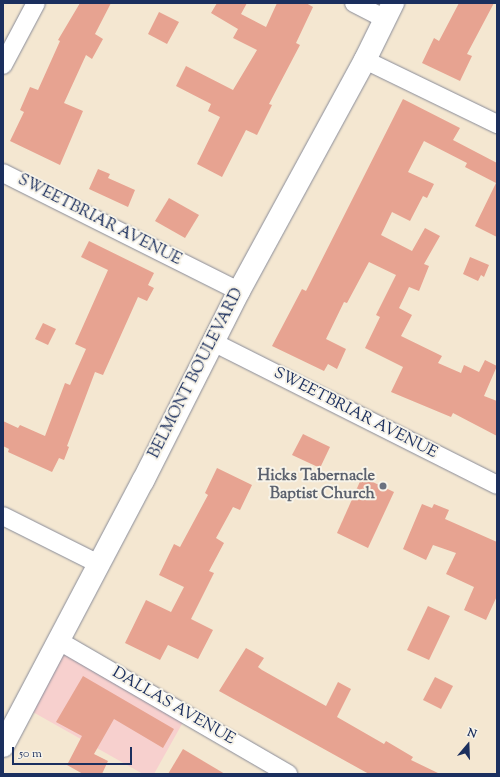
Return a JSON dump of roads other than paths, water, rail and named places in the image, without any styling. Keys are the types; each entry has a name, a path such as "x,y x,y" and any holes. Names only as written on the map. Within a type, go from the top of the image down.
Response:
{"street":[{"path":"3,64 36,3"},
{"path":"354,3 389,11"},
{"name":"BELMONT BOULEVARD","path":"3,746 99,564 239,291 365,60 389,11"},
{"path":"365,60 497,124"},
{"name":"SWEETBRIAR AVENUE","path":"3,173 239,291"},
{"name":"SWEETBRIAR AVENUE","path":"213,342 497,485"},
{"path":"3,516 99,564"},
{"name":"DALLAS AVENUE","path":"59,641 288,774"}],"place":[{"name":"Hicks Tabernacle Baptist Church","path":"383,486"}]}
